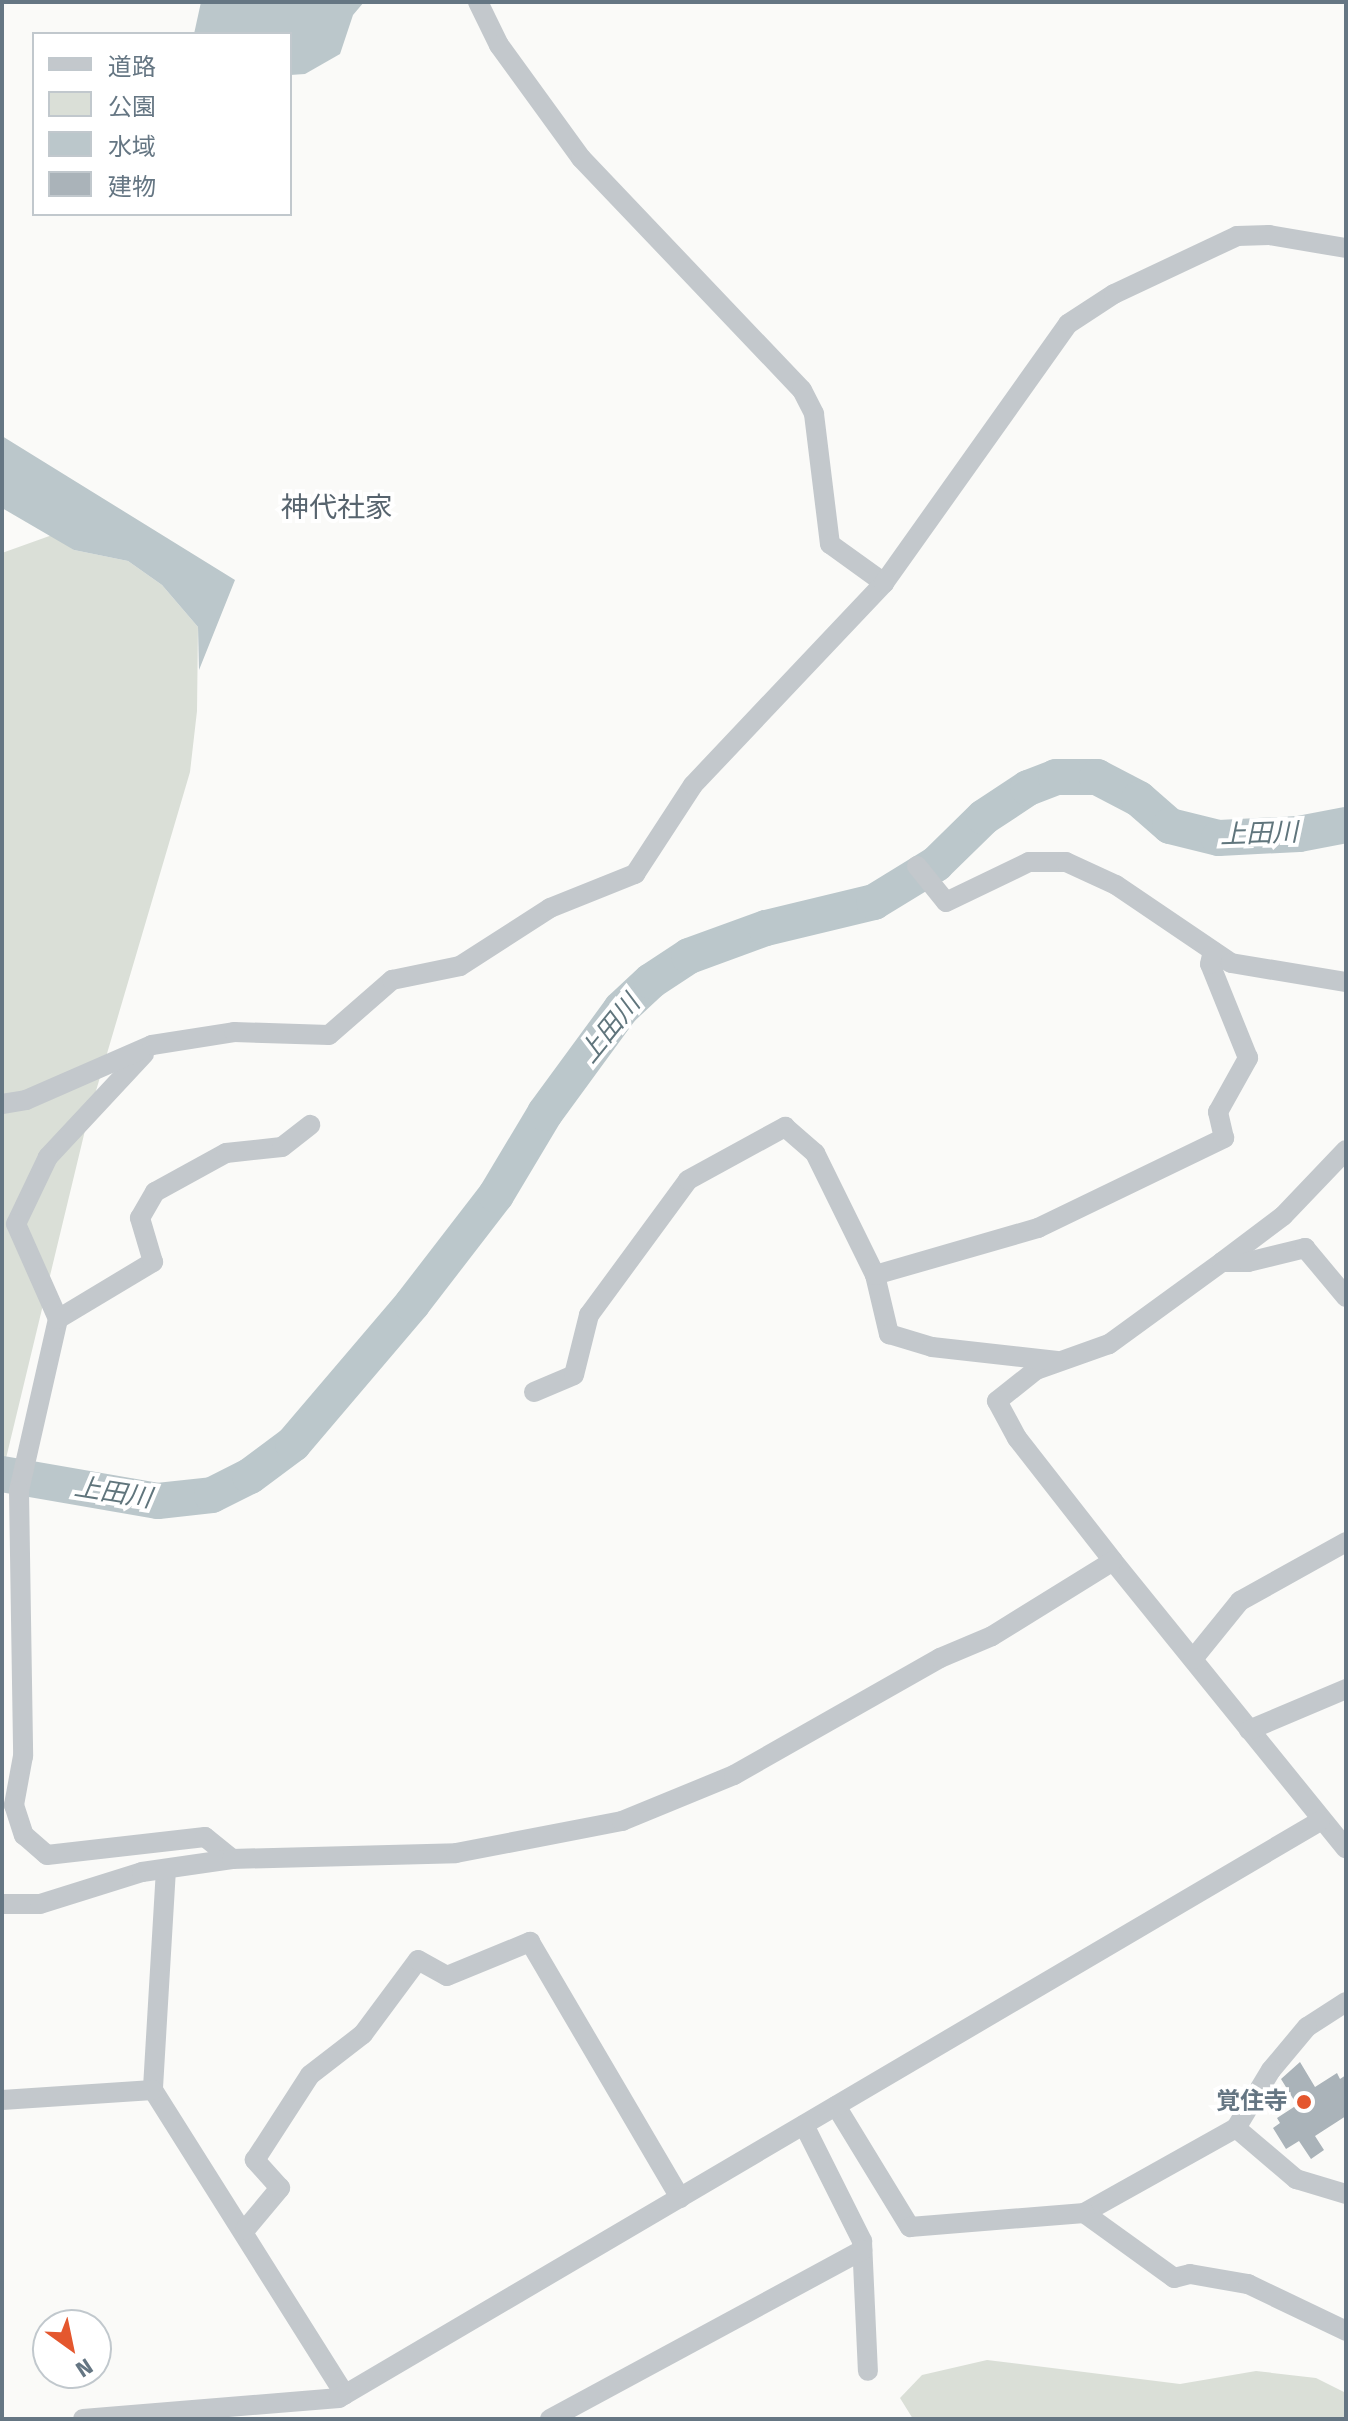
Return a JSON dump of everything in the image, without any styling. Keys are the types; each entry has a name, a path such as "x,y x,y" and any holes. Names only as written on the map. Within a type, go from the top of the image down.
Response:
{"street":[{"path":"478,2 499,45 581,158 802,390 814,414 830,544 884,583"},
{"path":"2,1104 26,1100 152,1045 234,1032 329,1035 392,980 460,966 550,908 635,874 693,785 884,583 1068,324 1114,294 1237,236 1269,235 1346,248"},
{"path":"917,866 946,902 1029,862 1066,862 1116,885 1231,963 1346,982"},
{"path":"875,1275 1038,1228 1224,1138 1218,1112 1248,1058 1210,964 1213,951"},
{"path":"152,1045 48,1157 16,1224 58,1319 19,1491 23,1756 14,1805 24,1835 47,1855 63,1857 205,1837 232,1859"},
{"path":"58,1319 153,1262 140,1218 155,1192 226,1153 282,1147 310,1125"},
{"path":"534,1392 574,1375 589,1315 688,1180 785,1127 815,1153 875,1275 889,1334 932,1347 1061,1361"},
{"path":"1340,1844 1017,1438 997,1401 1036,1370 1109,1344 1283,1216 1346,1150"},
{"path":"1222,1262 1248,1262 1305,1248 1346,1297"},
{"path":"1193,1659 1240,1601 1346,1542"},
{"path":"2,1904 40,1904 166,1869 232,1859 456,1853 622,1821 734,1775 940,1658 992,1636 1113,1561"},
{"path":"1249,1730 1346,1689"},
{"path":"83,2419 345,2395 1320,1821"},
{"path":"166,1869 153,2090 245,2230 345,2395"},
{"path":"245,2230 280,2188 255,2160 310,2075 363,2034 418,1960 447,1976 530,1942 680,2198"},
{"path":"836,2106 910,2227 1084,2213 1236,2128 1271,2070 1307,2027 1346,2002"},
{"path":"2,2100 153,2090"},
{"path":"804,2125 862,2250 868,2371"},
{"path":"1236,2128 1296,2179 1346,2194"},
{"path":"1084,2213 1174,2278 1190,2274 1248,2284 1346,2331"},
{"path":"550,2419 862,2250"}],"green space":[{"path":"55,534 74,550 128,561 162,585 198,627 197,711 190,772 88,1118 2,1475 2,553"},
{"path":"987,2360 1180,2384 1256,2371 1316,2378 1346,2393 1346,2419 913,2419 900,2398 922,2375"}],"water":[{"path":"201,2 364,2 353,15 340,54 305,74 292,75 292,32 194,32"},
{"path":"2,436 235,580 199,670 198,627 162,585 128,561 74,550 2,508"}],"building":[{"path":"1300,2062 1315,2087 1337,2073 1340,2079 1346,2075 1346,2116 1315,2136 1324,2150 1311,2159 1299,2141 1286,2149 1273,2128 1280,2123 1277,2118 1297,2105 1281,2079"}],"waterway":[{"name":"上田川","path":"2,1474 158,1501 212,1495 250,1476 293,1444 412,1304 496,1195 545,1113 621,1009 651,981 689,956 766,928 874,902 936,864 984,817 1028,788 1056,777 1097,777 1139,799 1170,826 1219,838 1299,834 1346,825"}],"place":[{"name":"覚住寺","path":"1304,2102"}],"district":[{"name":"神代社家","path":"337,508"}]}
